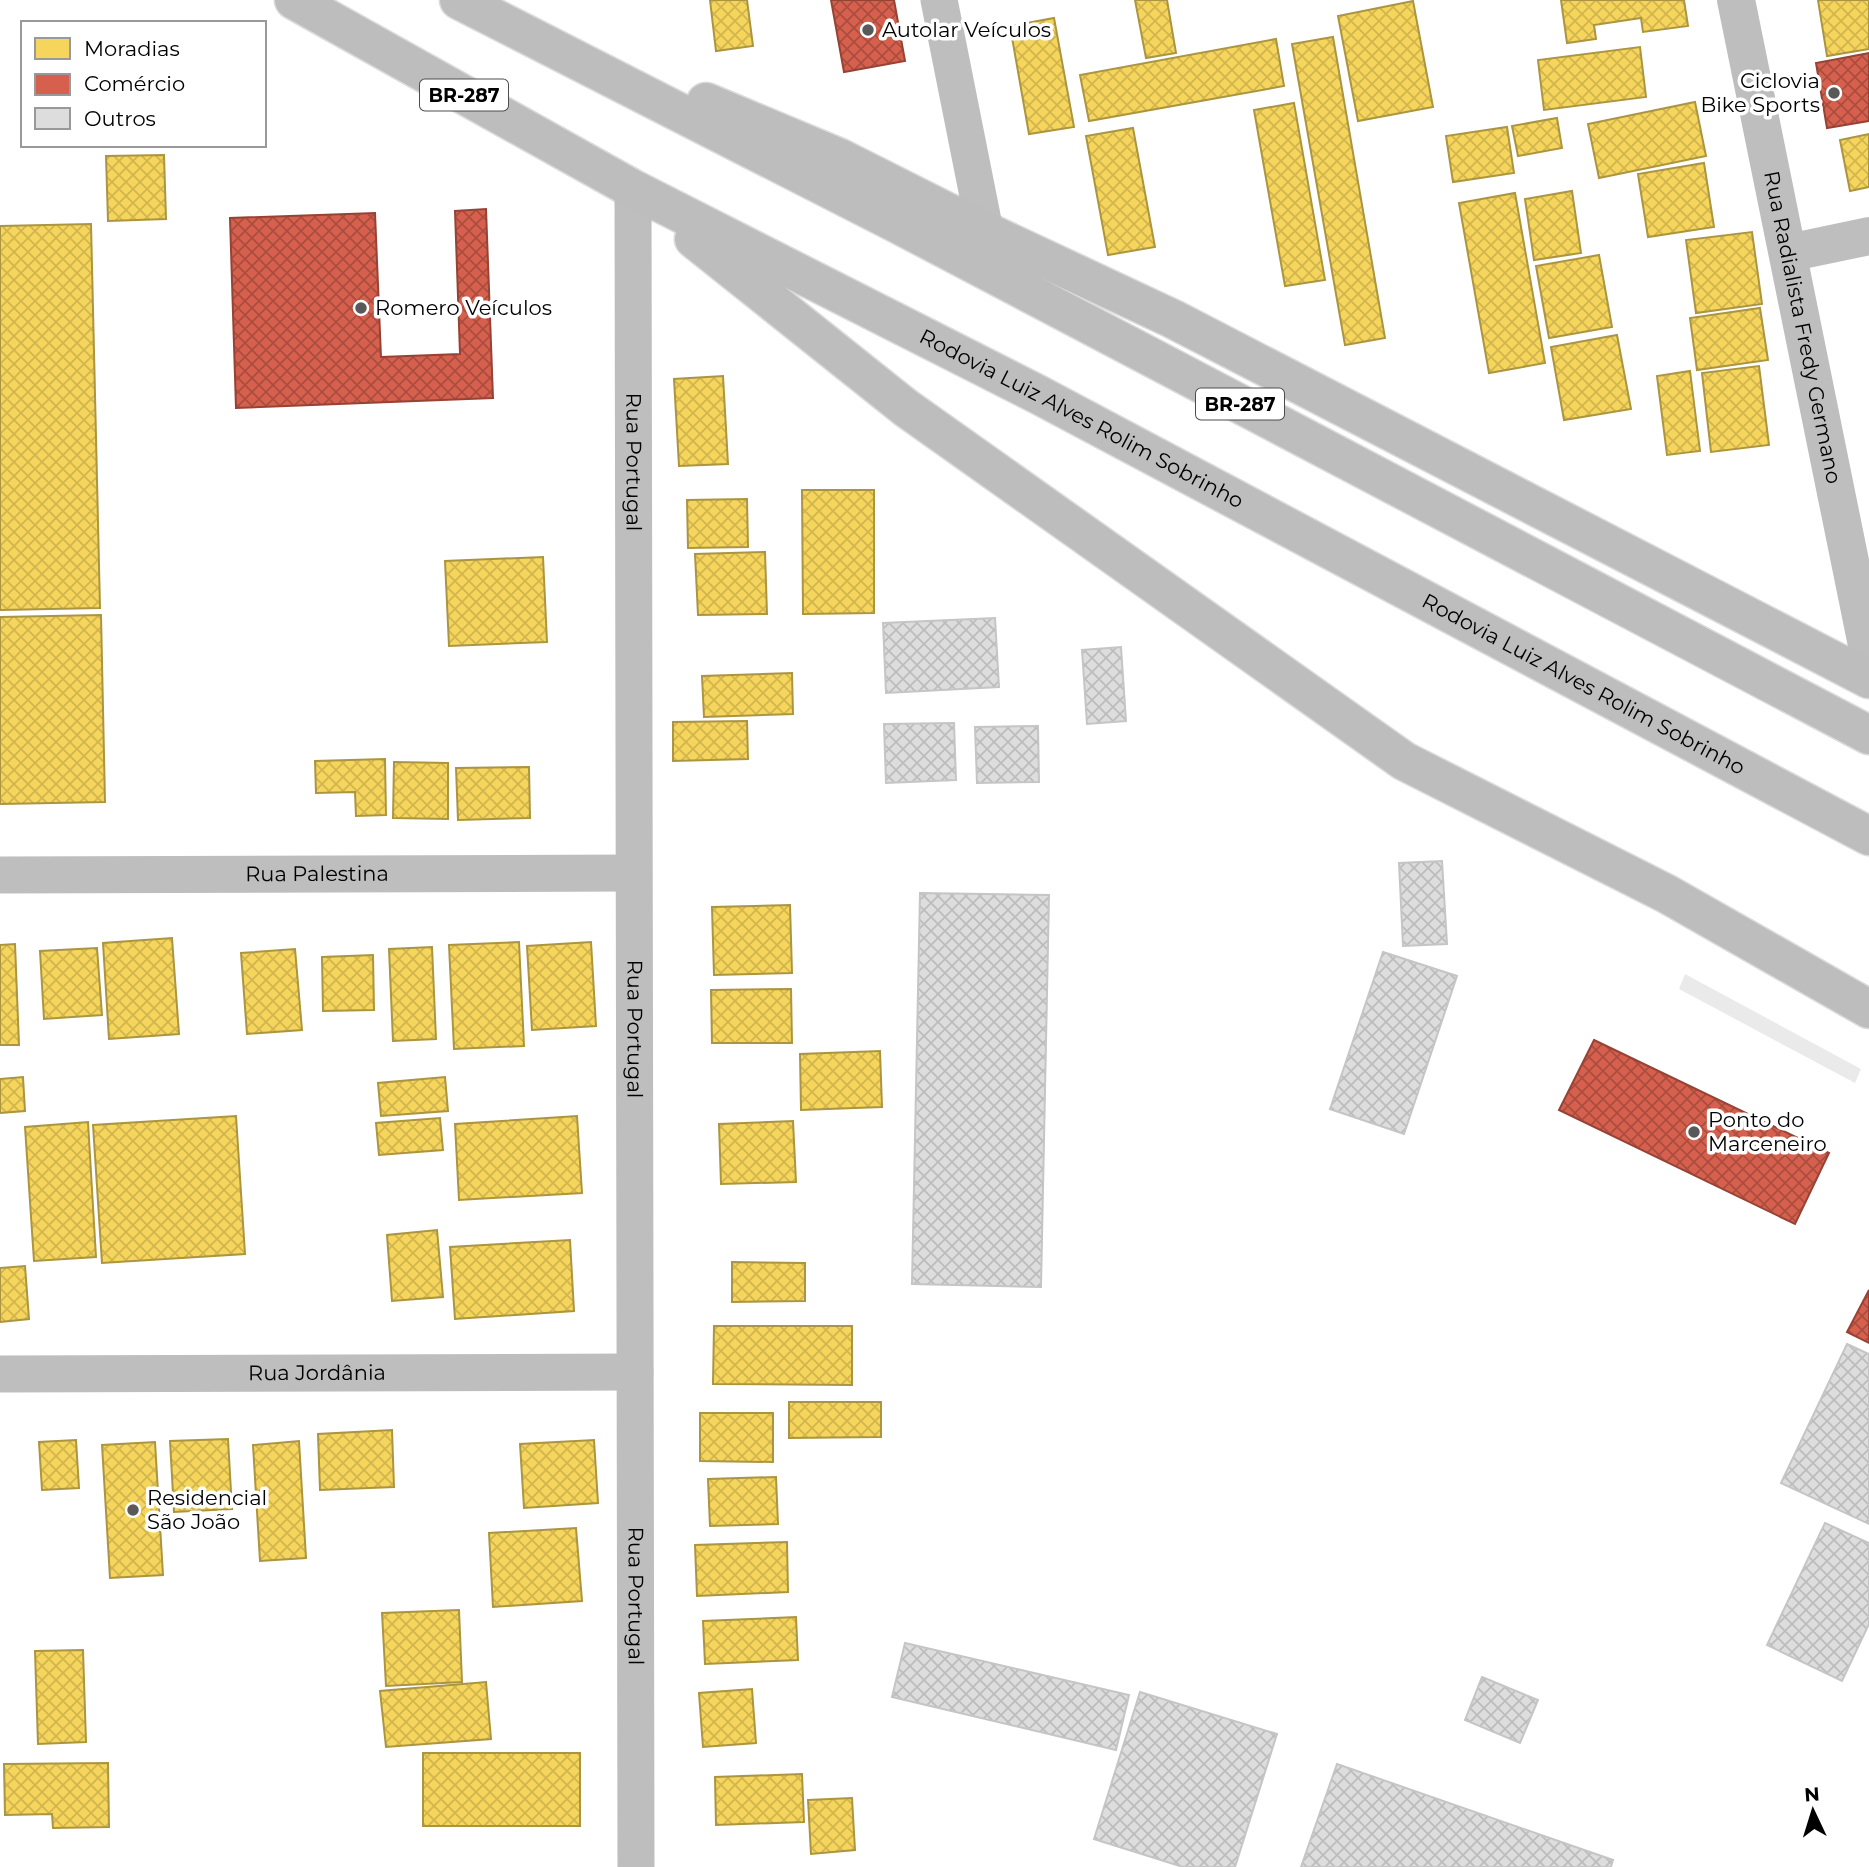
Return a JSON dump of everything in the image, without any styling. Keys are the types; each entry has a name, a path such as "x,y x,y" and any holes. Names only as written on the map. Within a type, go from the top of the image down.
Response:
{"highway":[{"name":"Rodovia Luiz Alves Rolim Sobrinho","path":"294,0 633,189 1040,395 1869,836"},
{"name":"BR-287","path":"459,0 609,79 898,224 1869,736"},
{"name":"BR-287","path":"609,79 694,96 840,158 985,231 1173,318 1869,679"},
{"name":"BR-287","path":"633,189 906,408 1404,761 1667,894 1869,1009"}],"street":[{"path":"939,0 985,231"},
{"name":"Rua Radialista Fredy Germano","path":"1736,0 1869,655"},
{"name":"Rua Portugal","path":"633,189 636,1867"},
{"path":"1787,254 1869,236"},
{"name":"Rua Palestina","path":"0,875 633,873"},
{"name":"Rua Jordânia","path":"0,1374 635,1371"}],"shaded area":[{"path":"1685,974 1861,1069 1855,1083 1679,989"}],"building: Moradias":[{"path":"710,0 747,0 753,46 716,51"},
{"path":"1135,0 1167,0 1176,53 1146,58"},
{"path":"1561,0 1684,0 1688,26 1643,32 1641,18 1594,25 1596,39 1567,43"},
{"path":"1818,0 1869,0 1869,49 1827,56"},
{"path":"1413,1 1433,107 1358,121 1338,16"},
{"path":"1054,18 1074,127 1029,134 1010,26"},
{"path":"1333,37 1385,338 1345,345 1292,44"},
{"path":"1276,39 1284,86 1089,121 1080,75"},
{"path":"1640,47 1646,97 1544,110 1538,60"},
{"path":"1695,102 1706,156 1599,178 1588,124"},
{"path":"1294,103 1325,280 1285,286 1254,110"},
{"path":"1557,118 1562,148 1518,156 1512,126"},
{"path":"1507,127 1514,173 1453,182 1446,136"},
{"path":"1133,128 1155,247 1108,255 1086,136"},
{"path":"1869,134 1869,187 1850,191 1840,140"},
{"path":"164,155 166,219 108,221 106,156"},
{"path":"1704,163 1714,227 1648,237 1638,174"},
{"path":"1572,191 1581,253 1534,260 1525,199"},
{"path":"1515,193 1545,363 1489,373 1459,203"},
{"path":"91,224 100,608 0,610 0,226"},
{"path":"1752,232 1762,304 1696,313 1686,240"},
{"path":"1599,255 1612,327 1549,338 1536,266"},
{"path":"1760,308 1768,360 1697,370 1690,318"},
{"path":"1617,335 1631,409 1564,420 1551,347"},
{"path":"1759,366 1769,445 1711,452 1702,373"},
{"path":"1690,371 1700,451 1667,455 1657,376"},
{"path":"723,376 728,464 679,466 674,379"},
{"path":"802,490 874,490 874,613 803,614"},
{"path":"747,499 748,547 688,548 687,500"},
{"path":"765,552 767,614 698,615 695,554"},
{"path":"543,557 547,642 449,646 445,561"},
{"path":"101,615 105,802 0,804 0,617"},
{"path":"792,673 793,714 704,717 702,676"},
{"path":"747,721 748,759 673,761 673,722"},
{"path":"385,759 386,815 356,816 355,792 316,793 315,761"},
{"path":"394,762 448,763 448,819 393,818"},
{"path":"529,767 530,818 458,820 456,768"},
{"path":"790,905 792,973 714,975 712,907"},
{"path":"172,938 179,1034 109,1039 103,943"},
{"path":"519,942 524,1046 454,1049 449,945"},
{"path":"591,942 596,1026 532,1030 527,946"},
{"path":"15,944 19,1045 0,1045 0,945"},
{"path":"432,947 436,1039 393,1041 389,949"},
{"path":"97,948 102,1015 44,1019 40,951"},
{"path":"295,949 302,1030 247,1034 241,953"},
{"path":"373,955 374,1010 323,1011 322,957"},
{"path":"791,989 792,1043 712,1043 711,990"},
{"path":"880,1051 882,1107 801,1110 800,1054"},
{"path":"23,1077 25,1111 0,1113 0,1079"},
{"path":"445,1077 448,1111 381,1116 378,1083"},
{"path":"236,1116 245,1254 102,1263 93,1125"},
{"path":"577,1116 582,1193 459,1200 455,1124"},
{"path":"440,1118 443,1150 379,1155 376,1123"},
{"path":"793,1121 796,1182 721,1184 719,1124"},
{"path":"88,1122 96,1257 34,1261 25,1127"},
{"path":"437,1230 443,1297 392,1301 387,1235"},
{"path":"570,1240 574,1311 455,1319 450,1247"},
{"path":"732,1262 805,1263 805,1301 732,1302"},
{"path":"25,1266 29,1319 0,1322 0,1268"},
{"path":"714,1326 852,1326 852,1385 713,1384"},
{"path":"789,1402 881,1402 881,1437 789,1438"},
{"path":"700,1413 773,1413 773,1462 700,1461"},
{"path":"392,1430 394,1487 320,1490 318,1434"},
{"path":"228,1439 232,1509 174,1512 170,1441"},
{"path":"76,1440 79,1488 42,1490 39,1442"},
{"path":"594,1440 598,1503 524,1508 520,1444"},
{"path":"299,1441 306,1558 260,1561 253,1445"},
{"name":"Residencial São João","path":"155,1442 163,1575 110,1578 102,1445"},
{"path":"776,1477 778,1524 710,1526 708,1479"},
{"path":"576,1528 582,1601 493,1607 489,1533"},
{"path":"787,1542 788,1592 697,1596 695,1545"},
{"path":"459,1610 462,1682 386,1686 382,1613"},
{"path":"796,1617 798,1660 705,1664 703,1621"},
{"path":"83,1650 86,1742 38,1744 35,1651"},
{"path":"486,1682 491,1739 386,1747 380,1691"},
{"path":"752,1689 756,1743 703,1747 699,1693"},
{"path":"423,1753 580,1753 580,1826 423,1826"},
{"path":"108,1763 109,1827 53,1828 52,1814 5,1815 4,1764"},
{"path":"802,1774 804,1822 716,1825 715,1777"},
{"path":"852,1798 855,1850 811,1854 808,1800"}],"building: Comércio":[{"name":"Autolar Veículos","path":"831,0 894,0 905,61 844,72"},
{"path":"1869,53 1869,121 1827,128 1816,63"},
{"path":"486,209 493,398 236,408 230,218 375,213 381,357 460,354 455,211"},
{"name":"Ponto do Marceneiro","path":"1594,1040 1829,1153 1795,1224 1559,1110"},
{"path":"1869,1290 1869,1343 1847,1332"}],"building: Outros":[{"path":"995,618 999,687 886,693 883,623"},
{"path":"1121,647 1126,721 1087,724 1082,650"},
{"path":"954,723 956,780 886,783 884,724"},
{"path":"1038,726 1039,782 977,783 975,727"},
{"path":"1442,861 1447,944 1403,946 1399,863"},
{"path":"920,893 1049,895 1041,1287 912,1284"},
{"path":"1383,952 1457,976 1404,1134 1330,1109"},
{"path":"1847,1344 1869,1354 1869,1524 1781,1483"},
{"path":"1825,1523 1869,1543 1869,1624 1842,1681 1767,1645"},
{"path":"905,1643 1129,1695 1116,1750 892,1697"},
{"path":"1482,1677 1538,1700 1520,1743 1465,1720"},
{"path":"1140,1692 1277,1734 1235,1867 1183,1867 1094,1839"},
{"path":"1337,1764 1613,1860 1611,1867 1301,1867"}],"place":[{"name":"Autolar Veículos","path":"868,30"},
{"name":"Ciclovia Bike Sports","path":"1834,93"},
{"name":"Romero Veículos","path":"361,308"},
{"name":"Ponto do Marceneiro","path":"1694,1132"},
{"name":"Residencial São João","path":"133,1510"}]}
